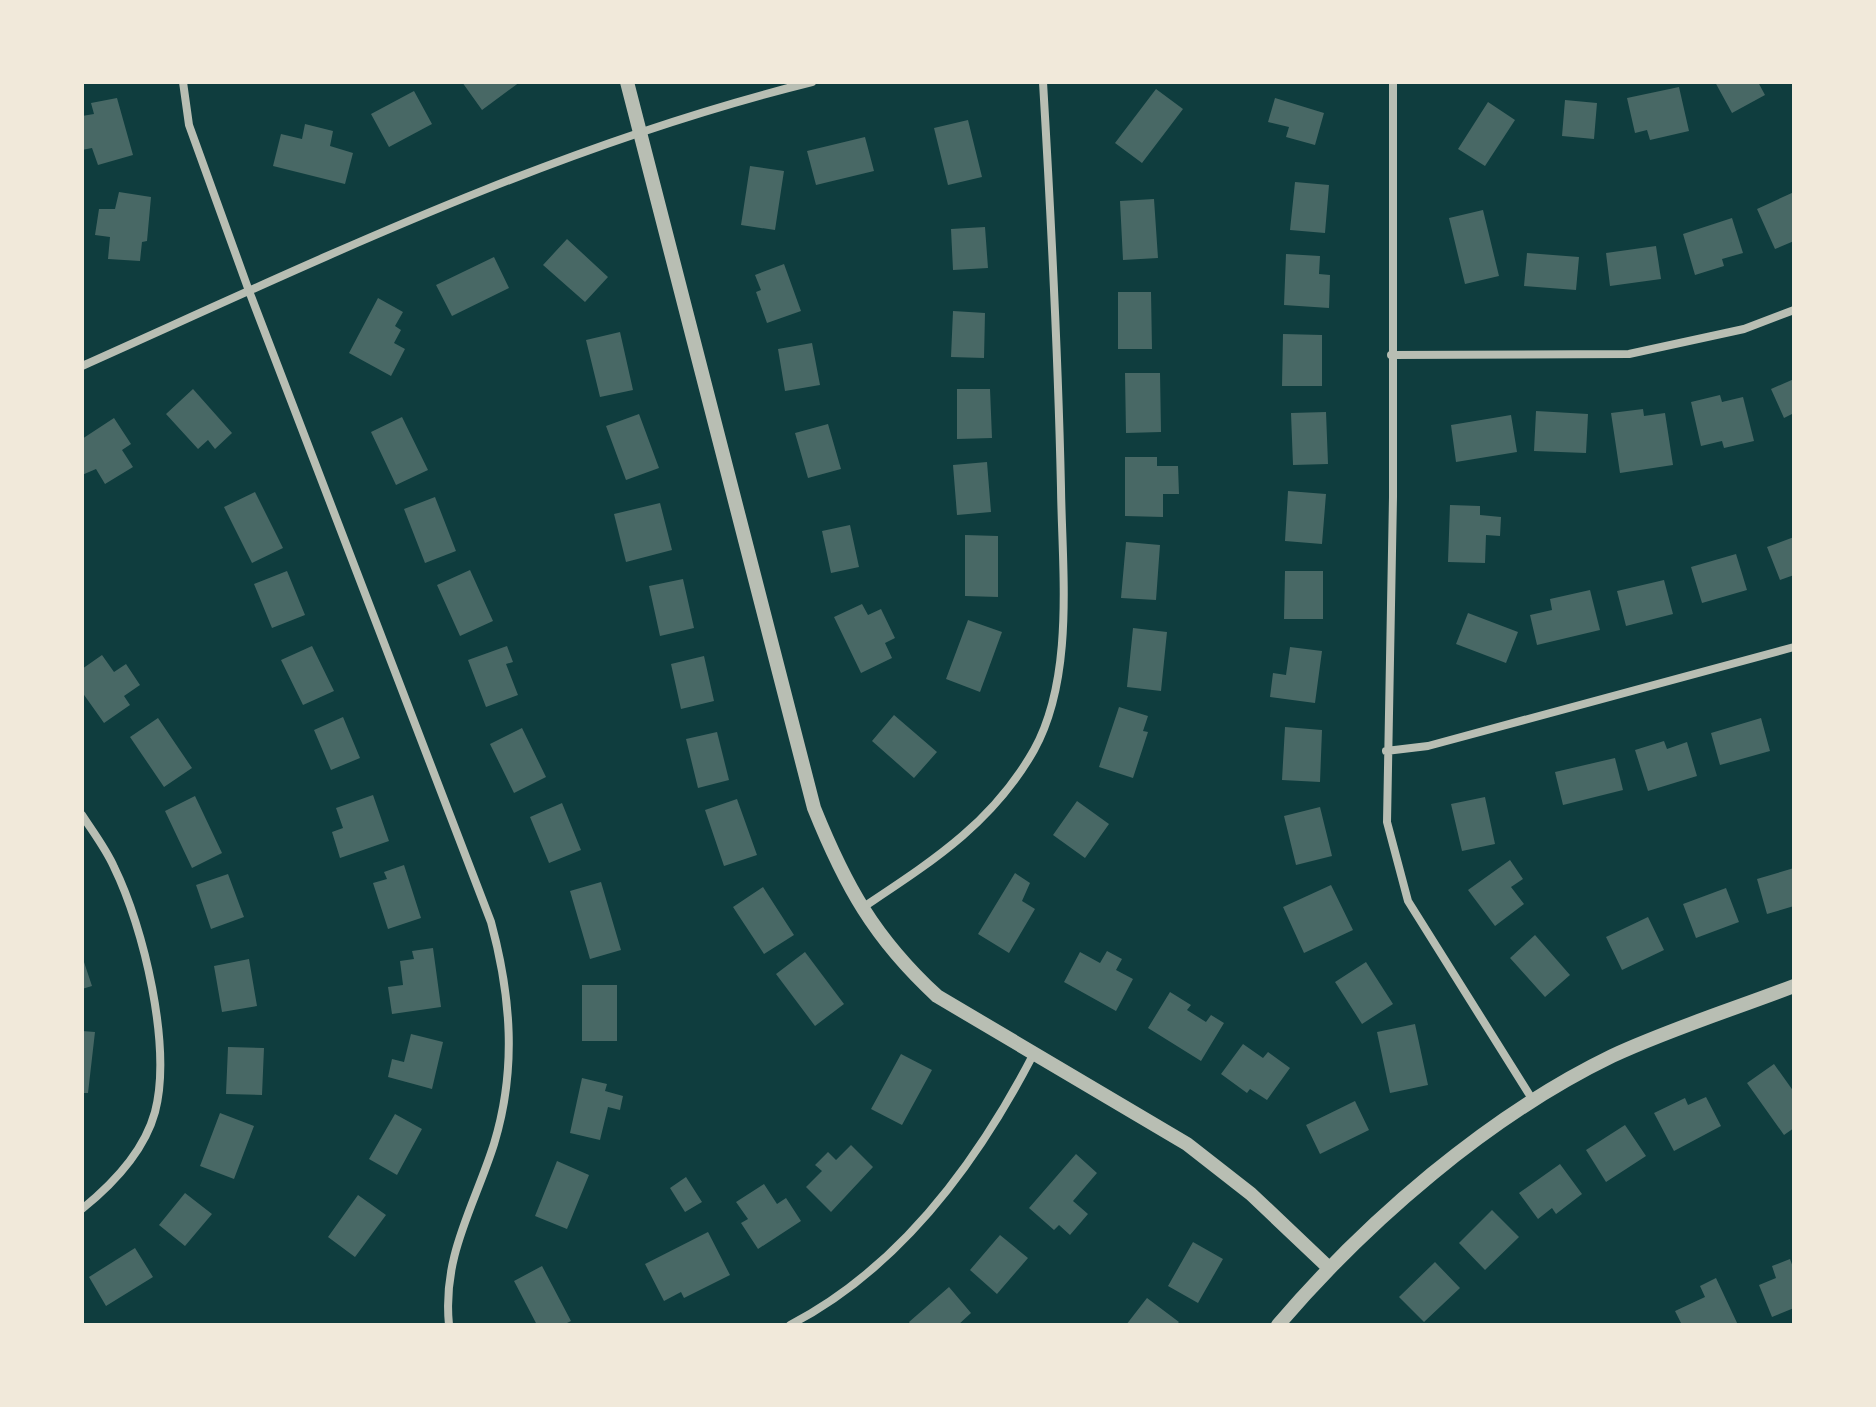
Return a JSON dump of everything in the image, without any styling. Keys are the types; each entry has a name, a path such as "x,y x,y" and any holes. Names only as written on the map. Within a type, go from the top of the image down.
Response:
{"street":[{"path":"183,82 189,125 249,291 491,922 504,971 511,1030 505,1104 493,1146 457,1236 446,1300 449,1325"},
{"path":"627,82 814,808 840,874 901,963 937,996 1187,1144 1251,1194 1328,1267"},
{"path":"82,366 538,167 639,130 812,82"},
{"path":"861,908 946,851 993,811 1035,748 1057,684 1063,621 1058,348 1043,82"},
{"path":"1393,82 1393,497 1387,822 1408,901 1535,1103"},
{"path":"1391,355 1629,354 1744,329 1794,310"},
{"path":"1386,751 1428,746 1794,647"},
{"path":"82,815 115,868 149,970 160,1048 155,1111 143,1142 111,1185 82,1209"},
{"path":"1278,1325 1328,1267 1479,1135 1612,1057 1794,986"},
{"path":"790,1325 812,1314 894,1249 953,1186 1005,1109 1033,1055"}],"building":[{"path":"462,82 520,82 482,110"},
{"path":"1715,82 1758,82 1765,95 1732,113"},
{"path":"1679,87 1689,131 1650,140 1647,130 1635,133 1627,98"},
{"path":"1156,89 1183,109 1142,163 1115,143"},
{"path":"414,91 432,124 389,147 371,114"},
{"path":"117,98 133,155 98,165 92,148 82,150 82,116 94,114 91,103"},
{"path":"1275,98 1324,113 1315,145 1286,137 1289,127 1268,122"},
{"path":"1565,100 1597,103 1594,139 1562,136"},
{"path":"1488,102 1515,120 1485,166 1458,149"},
{"path":"968,120 982,177 948,185 934,128"},
{"path":"305,124 333,131 330,146 353,153 345,184 273,166 281,134 302,139"},
{"path":"865,137 874,171 816,185 807,151"},
{"path":"750,166 784,171 775,230 741,225"},
{"path":"1295,182 1329,185 1325,233 1290,230"},
{"path":"119,192 151,197 147,241 142,242 140,261 108,259 110,237 95,235 99,209 115,209"},
{"path":"1794,192 1794,241 1775,249 1757,209"},
{"path":"1154,199 1158,258 1123,260 1120,201"},
{"path":"1483,210 1499,276 1465,284 1449,218"},
{"path":"1732,218 1743,253 1722,259 1724,266 1695,275 1683,234"},
{"path":"985,227 988,268 953,270 951,229"},
{"path":"567,239 608,277 585,302 543,265"},
{"path":"1656,246 1661,279 1610,286 1606,253"},
{"path":"1527,253 1579,257 1576,290 1524,286"},
{"path":"1286,254 1320,256 1319,274 1330,275 1329,308 1284,305"},
{"path":"494,257 509,288 452,316 436,285"},
{"path":"784,264 801,311 767,323 756,292 761,290 755,275"},
{"path":"1118,292 1151,292 1152,349 1118,349"},
{"path":"378,298 403,312 395,326 401,330 394,343 405,349 391,376 349,353"},
{"path":"953,311 985,313 984,358 951,357"},
{"path":"620,332 633,390 600,397 586,340"},
{"path":"1283,334 1322,335 1322,386 1282,386"},
{"path":"812,343 820,385 785,391 778,349"},
{"path":"1125,373 1160,373 1161,432 1126,433"},
{"path":"1794,379 1794,413 1784,418 1771,389"},
{"path":"193,389 232,433 215,449 208,440 198,449 166,414"},
{"path":"957,389 990,389 992,438 957,439"},
{"path":"1720,395 1722,402 1743,397 1754,441 1724,448 1722,441 1701,446 1691,402"},
{"path":"1643,409 1644,416 1665,413 1673,465 1620,473 1611,413"},
{"path":"1536,411 1588,414 1586,453 1534,451"},
{"path":"1326,412 1328,464 1293,465 1291,413"},
{"path":"639,414 659,468 626,480 606,426"},
{"path":"1511,415 1517,452 1456,462 1451,425"},
{"path":"402,417 428,470 396,485 371,432"},
{"path":"114,418 131,444 122,450 133,467 105,484 96,469 82,475 82,439"},
{"path":"828,424 841,469 808,478 795,433"},
{"path":"1125,457 1157,457 1157,466 1178,466 1179,494 1163,494 1163,517 1125,516"},
{"path":"987,462 991,512 957,515 953,465"},
{"path":"1288,491 1326,494 1322,544 1285,541"},
{"path":"255,492 283,548 252,563 224,507"},
{"path":"435,497 456,551 425,563 404,509"},
{"path":"660,503 672,550 626,562 614,514"},
{"path":"1450,505 1480,506 1480,515 1501,517 1500,536 1486,535 1485,563 1448,562"},
{"path":"850,525 859,567 831,573 822,531"},
{"path":"965,535 998,536 998,597 965,596"},
{"path":"1794,537 1794,575 1780,580 1767,547"},
{"path":"1126,542 1160,545 1156,600 1121,598"},
{"path":"1736,554 1747,590 1702,603 1691,567"},
{"path":"470,570 493,621 460,636 437,585"},
{"path":"287,571 305,615 272,628 254,584"},
{"path":"1285,571 1323,571 1323,619 1284,619"},
{"path":"683,579 694,628 660,636 649,586"},
{"path":"1664,580 1673,614 1626,626 1617,591"},
{"path":"1590,590 1600,630 1537,645 1530,615 1552,610 1550,599"},
{"path":"862,604 868,615 881,609 895,638 885,643 892,658 861,673 834,617"},
{"path":"1468,613 1518,632 1506,663 1456,644"},
{"path":"968,620 1002,632 980,692 946,679"},
{"path":"1133,628 1167,632 1161,691 1127,687"},
{"path":"312,646 334,691 303,705 281,660"},
{"path":"507,646 513,662 506,664 518,695 486,707 468,660"},
{"path":"1290,647 1322,651 1315,703 1270,697 1273,673 1286,675"},
{"path":"102,655 114,672 126,664 140,685 124,696 130,705 104,723 82,692 82,669"},
{"path":"704,656 714,701 681,709 671,664"},
{"path":"1119,707 1148,716 1143,731 1148,732 1133,778 1099,767"},
{"path":"894,715 937,752 914,778 872,741"},
{"path":"343,717 360,758 331,770 314,730"},
{"path":"158,718 192,768 164,787 130,737"},
{"path":"1761,718 1770,751 1720,765 1711,733"},
{"path":"1285,727 1322,730 1320,782 1282,780"},
{"path":"522,728 546,777 514,793 490,744"},
{"path":"717,732 729,780 698,788 686,739"},
{"path":"1664,741 1667,749 1687,742 1697,776 1648,791 1635,750"},
{"path":"1615,758 1623,790 1563,805 1555,772"},
{"path":"373,795 389,841 340,858 332,832 343,828 336,808"},
{"path":"195,796 222,853 192,868 165,811"},
{"path":"1485,797 1495,844 1462,851 1451,804"},
{"path":"737,799 757,855 724,866 705,810"},
{"path":"1077,801 1109,824 1085,858 1053,835"},
{"path":"562,803 581,850 549,863 530,817"},
{"path":"1320,807 1332,856 1296,865 1284,816"},
{"path":"1510,860 1523,879 1511,887 1524,904 1495,926 1468,890"},
{"path":"404,865 421,918 388,929 373,883 387,879 384,872"},
{"path":"1794,868 1794,906 1767,914 1757,879"},
{"path":"1015,873 1030,883 1022,901 1035,909 1009,953 978,934"},
{"path":"228,874 244,917 211,929 196,885"},
{"path":"601,882 621,950 590,959 570,891"},
{"path":"1331,885 1353,930 1304,953 1283,907"},
{"path":"763,887 794,935 764,954 733,907"},
{"path":"1726,888 1739,922 1696,938 1683,904"},
{"path":"1648,917 1664,950 1622,970 1606,937"},
{"path":"1535,935 1570,975 1545,997 1510,958"},
{"path":"433,948 441,1007 392,1014 388,987 403,985 400,961 414,959 412,951"},
{"path":"1107,951 1122,959 1116,970 1133,979 1116,1011 1064,982 1080,952 1100,963"},
{"path":"805,952 844,1004 815,1026 776,974"},
{"path":"82,956 92,986 82,989"},
{"path":"249,959 257,1006 222,1012 214,966"},
{"path":"1366,962 1393,1004 1362,1024 1335,982"},
{"path":"582,985 617,985 617,1041 582,1041"},
{"path":"1170,992 1191,1005 1187,1010 1206,1022 1211,1015 1224,1023 1201,1061 1148,1028"},
{"path":"1415,1024 1428,1085 1390,1093 1377,1032"},
{"path":"82,1031 95,1032 88,1093 82,1093"},
{"path":"411,1034 443,1042 432,1089 388,1077 392,1059 404,1062"},
{"path":"1243,1044 1263,1058 1268,1052 1290,1068 1267,1100 1250,1089 1247,1093 1221,1074"},
{"path":"228,1047 264,1048 262,1095 226,1094"},
{"path":"901,1054 932,1070 902,1125 871,1109"},
{"path":"1774,1064 1794,1092 1794,1128 1784,1135 1747,1083"},
{"path":"582,1078 607,1084 605,1091 623,1096 620,1110 608,1107 600,1140 570,1133"},
{"path":"1706,1097 1721,1126 1674,1151 1654,1113 1685,1098 1688,1105"},
{"path":"1355,1101 1369,1130 1320,1154 1306,1125"},
{"path":"220,1113 254,1126 234,1179 200,1166"},
{"path":"395,1114 422,1129 397,1175 369,1159"},
{"path":"1625,1125 1646,1156 1606,1182 1586,1150"},
{"path":"851,1145 873,1167 831,1212 806,1187 822,1171 815,1165 828,1152 836,1160"},
{"path":"1076,1154 1097,1173 1073,1201 1088,1214 1070,1235 1059,1225 1054,1230 1029,1208"},
{"path":"557,1161 589,1175 567,1229 535,1216"},
{"path":"1560,1164 1582,1194 1556,1214 1552,1208 1538,1219 1519,1193"},
{"path":"686,1177 702,1202 685,1212 670,1188"},
{"path":"764,1184 777,1204 786,1198 801,1221 758,1249 741,1223 748,1219 736,1202"},
{"path":"185,1193 212,1214 185,1246 159,1225"},
{"path":"358,1195 386,1215 355,1257 328,1237"},
{"path":"1492,1210 1519,1237 1485,1270 1459,1243"},
{"path":"708,1232 730,1275 684,1298 681,1292 664,1301 645,1264"},
{"path":"1000,1235 1028,1258 997,1294 970,1270"},
{"path":"1193,1242 1223,1259 1198,1303 1168,1286"},
{"path":"135,1248 153,1277 106,1306 89,1277"},
{"path":"1790,1259 1794,1270 1794,1308 1772,1317 1759,1285 1776,1278 1772,1266"},
{"path":"1435,1262 1460,1288 1424,1322 1399,1297"},
{"path":"542,1266 571,1321 563,1325 537,1325 514,1281"},
{"path":"1716,1278 1738,1325 1682,1325 1675,1311 1705,1297 1700,1286"},
{"path":"949,1287 971,1313 958,1325 911,1325 909,1322"},
{"path":"1147,1298 1179,1322 1176,1325 1126,1325"}]}
